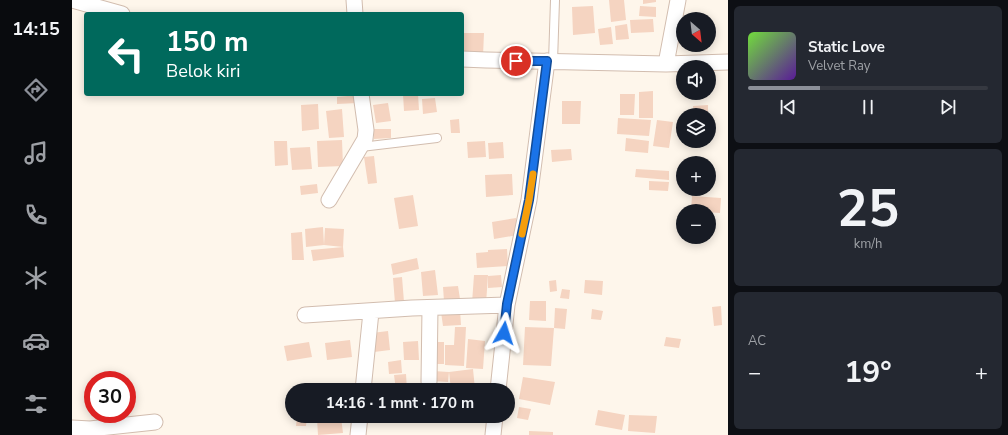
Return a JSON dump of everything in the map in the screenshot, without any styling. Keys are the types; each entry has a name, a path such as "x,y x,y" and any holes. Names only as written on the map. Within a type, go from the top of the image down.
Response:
{"street":[{"path":"72,0 115,12"},
{"path":"354,0 355,12"},
{"path":"666,64 678,0"},
{"path":"464,58 666,64 728,62"},
{"path":"499,383 507,304 529,200 550,61"},
{"path":"329,200 365,139 366,130 361,96"},
{"path":"305,315 507,304"},
{"path":"429,382 430,308"},
{"path":"363,383 371,312"},
{"path":"72,428 90,429 155,422"},
{"path":"358,435 359,423"},
{"path":"493,435 494,423"}],"lane":[{"path":"550,61 555,0"},
{"path":"361,147 437,138"}],"building":[{"path":"609,0 624,0 626,20 611,22"},
{"path":"643,0 656,0 656,2 643,4"},
{"path":"593,6 595,33 573,35 572,7"},
{"path":"640,6 656,7 656,17 639,16"},
{"path":"653,19 654,32 631,33 630,20"},
{"path":"627,24 629,39 616,40 615,26"},
{"path":"611,27 613,44 600,45 598,29"},
{"path":"464,33 484,33 483,56 464,55"},
{"path":"653,91 653,118 639,118 639,92"},
{"path":"620,94 635,94 634,115 620,115"},
{"path":"358,96 358,103 337,104 337,97"},
{"path":"403,96 418,96 419,110 404,111"},
{"path":"435,98 437,112 423,114 422,99"},
{"path":"562,101 581,101 580,124 562,124"},
{"path":"388,103 391,121 376,123 373,105"},
{"path":"318,104 319,129 302,131 301,105"},
{"path":"708,105 708,108 693,108 693,106"},
{"path":"342,109 344,137 329,138 326,111"},
{"path":"618,118 651,120 649,136 617,134"},
{"path":"459,119 460,133 451,133 450,120"},
{"path":"657,120 673,122 669,148 653,146"},
{"path":"374,129 391,129 391,138 374,139"},
{"path":"626,138 649,141 648,153 625,151"},
{"path":"342,140 343,166 318,167 317,141"},
{"path":"274,141 287,141 288,165 275,166"},
{"path":"485,141 486,157 468,158 467,142"},
{"path":"503,142 504,158 489,159 488,143"},
{"path":"310,147 312,169 292,170 290,148"},
{"path":"571,149 572,160 552,162 551,150"},
{"path":"374,156 377,183 368,184 364,157"},
{"path":"636,169 669,171 669,180 635,177"},
{"path":"512,174 513,195 486,197 485,175"},
{"path":"649,181 669,182 668,191 649,190"},
{"path":"317,184 318,193 301,195 300,186"},
{"path":"413,195 418,226 399,229 394,198"},
{"path":"692,196 721,198 720,213 716,213 716,204 691,204"},
{"path":"516,218 518,235 494,239 492,222"},
{"path":"323,227 324,245 306,247 305,229"},
{"path":"325,228 344,229 343,247 324,245"},
{"path":"302,232 304,260 292,260 291,233"},
{"path":"343,247 344,257 313,261 311,250"},
{"path":"507,249 508,266 477,268 476,253 488,252 488,250"},
{"path":"417,258 419,269 393,275 391,264"},
{"path":"435,270 438,295 423,296 421,272"},
{"path":"474,275 488,275 486,304 472,303"},
{"path":"501,275 502,287 488,288 488,276"},
{"path":"402,277 404,302 395,303 393,278"},
{"path":"556,280 557,291 550,292 549,281"},
{"path":"585,280 603,281 602,295 584,293"},
{"path":"458,286 460,299 444,301 443,287"},
{"path":"562,289 570,290 569,299 560,298"},
{"path":"530,301 546,301 546,321 529,320"},
{"path":"721,306 722,325 714,326 712,307"},
{"path":"555,308 567,309 565,329 554,328"},
{"path":"592,309 603,311 601,320 591,319"},
{"path":"460,310 461,325 443,326 441,312"},
{"path":"455,327 466,327 464,366 445,365 445,345 454,345"},
{"path":"525,327 554,328 551,366 523,365"},
{"path":"388,331 390,350 374,352 372,333"},
{"path":"666,337 681,339 679,348 664,346"},
{"path":"468,339 485,341 483,369 466,368"},
{"path":"350,340 352,357 327,360 325,343"},
{"path":"418,341 419,360 404,360 403,342"},
{"path":"309,342 312,357 287,361 284,346"},
{"path":"432,342 444,342 444,364 432,364"},
{"path":"401,360 402,373 389,374 388,362"},
{"path":"473,369 474,383 450,383 449,372"},
{"path":"433,371 449,372 448,382 433,381"},
{"path":"406,374 407,383 395,383 394,375"},
{"path":"523,377 555,382 550,405 519,399"},
{"path":"519,407 531,409 528,420 517,418"},
{"path":"598,410 625,415 622,430 595,425"},
{"path":"629,415 657,416 655,433 628,431"},
{"path":"296,423 306,423 306,426 296,426"},
{"path":"317,423 342,423 343,433 318,435"},
{"path":"529,431 553,432 553,435 529,435"}],"slow traffic":[{"path":"522,234 533,174"}],"route":[{"path":"504,333 507,304 529,200 547,61 516,61"}]}
